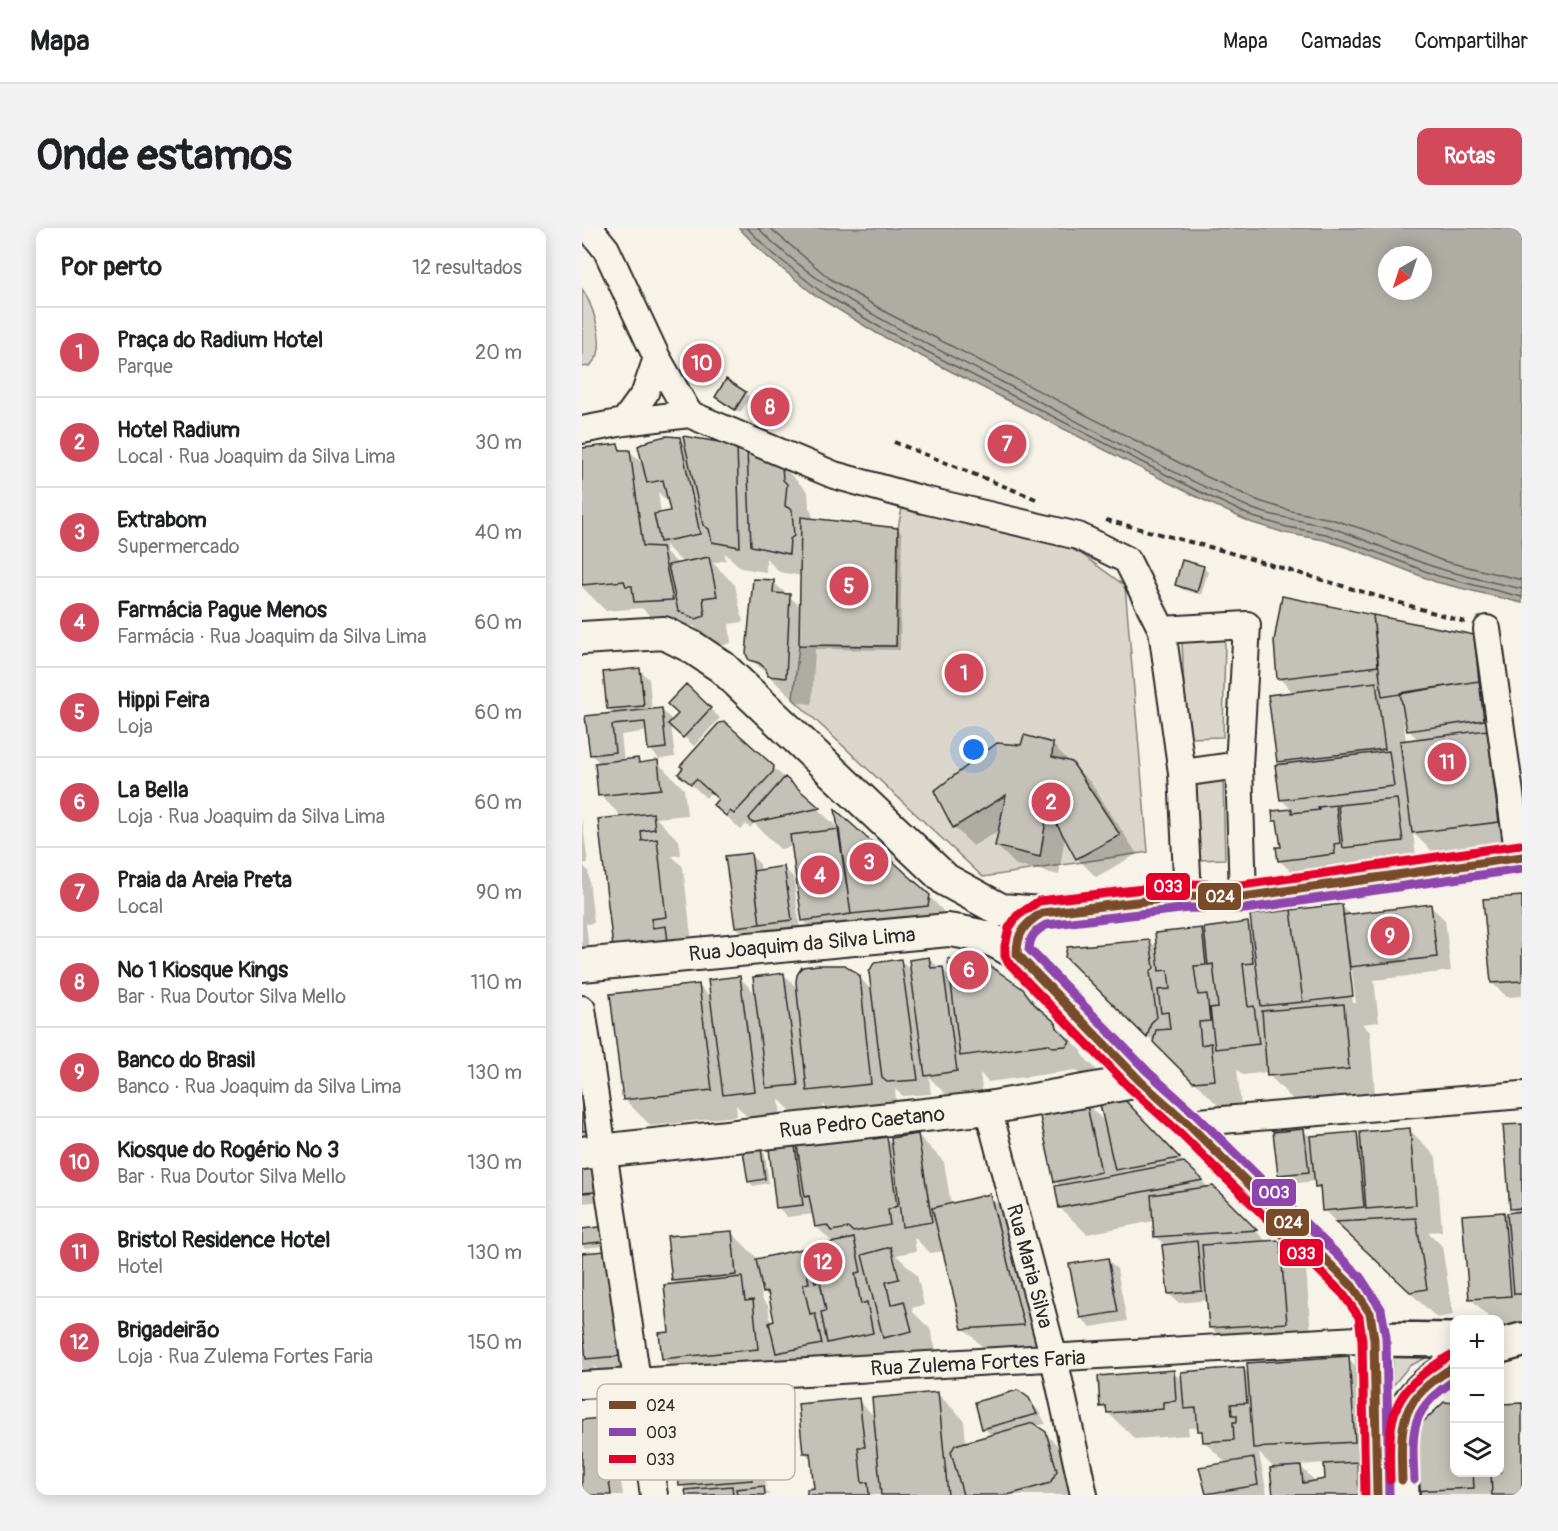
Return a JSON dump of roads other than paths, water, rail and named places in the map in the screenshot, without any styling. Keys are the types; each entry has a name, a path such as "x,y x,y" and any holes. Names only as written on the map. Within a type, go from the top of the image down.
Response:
{"main road":[{"path":"1377,1495 1374,1339 1450,1340"},
{"path":"1402,1495 1400,1431 1407,1409 1416,1393 1434,1378 1450,1369"}],"street":[{"path":"590,228 606,249 657,358 689,414"},
{"path":"624,422 645,393 657,358"},
{"path":"582,430 689,414 834,475 924,500 1078,536 1127,560 1162,630 1182,773 1188,896"},
{"path":"1162,630 1247,625 1239,765 1243,897"},
{"path":"582,638 664,633 699,652 722,667 946,880 1001,910 1042,914 1188,896 1243,897 1521,858 1487,629"},
{"path":"1182,773 1239,765"},
{"path":"946,880 960,904 959,916 948,930"},
{"path":"1017,954 1016,939 1024,924 1042,914"},
{"name":"Rua Joaquim da Silva Lima","path":"582,965 948,930 981,935 1000,943 1017,954 1140,1081 1187,1123 1352,1286 1370,1313 1374,1339"},
{"path":"582,1010 592,1152 638,1383"},
{"name":"Rua Pedro Caetano","path":"592,1152 988,1108 1140,1081"},
{"path":"1187,1123 1522,1095"},
{"name":"Rua Maria Silva","path":"988,1108 1054,1358 1084,1495"},
{"name":"Rua Zulema Fortes Faria","path":"610,1384 1374,1339"},
{"name":"Rua Zulema Fortes Faria","path":"582,1385 597,1384"},
{"path":"652,1480 654,1495"}],"water":[{"path":"739,228 1522,228 1522,603 1436,582 1324,540 1285,533 1250,522 878,334 816,296 765,255"}],"place":[{"name":"Kiosque do Rogério No 3","path":"702,363"},
{"name":"No 1 Kiosque Kings","path":"770,407"},
{"name":"Praia da Areia Preta","path":"1007,444"},
{"name":"Hippi Feira","path":"849,586"},
{"name":"Praça do Radium Hotel","path":"964,673"},
{"name":"Bristol Residence Hotel","path":"1447,762"},
{"name":"Hotel Radium","path":"1051,802"},
{"name":"Extrabom","path":"869,862"},
{"name":"Farmácia Pague Menos","path":"820,875"},
{"name":"Banco do Brasil","path":"1390,936"},
{"name":"La Bella","path":"969,970"},
{"name":"Brigadeirão","path":"823,1262"}]}
